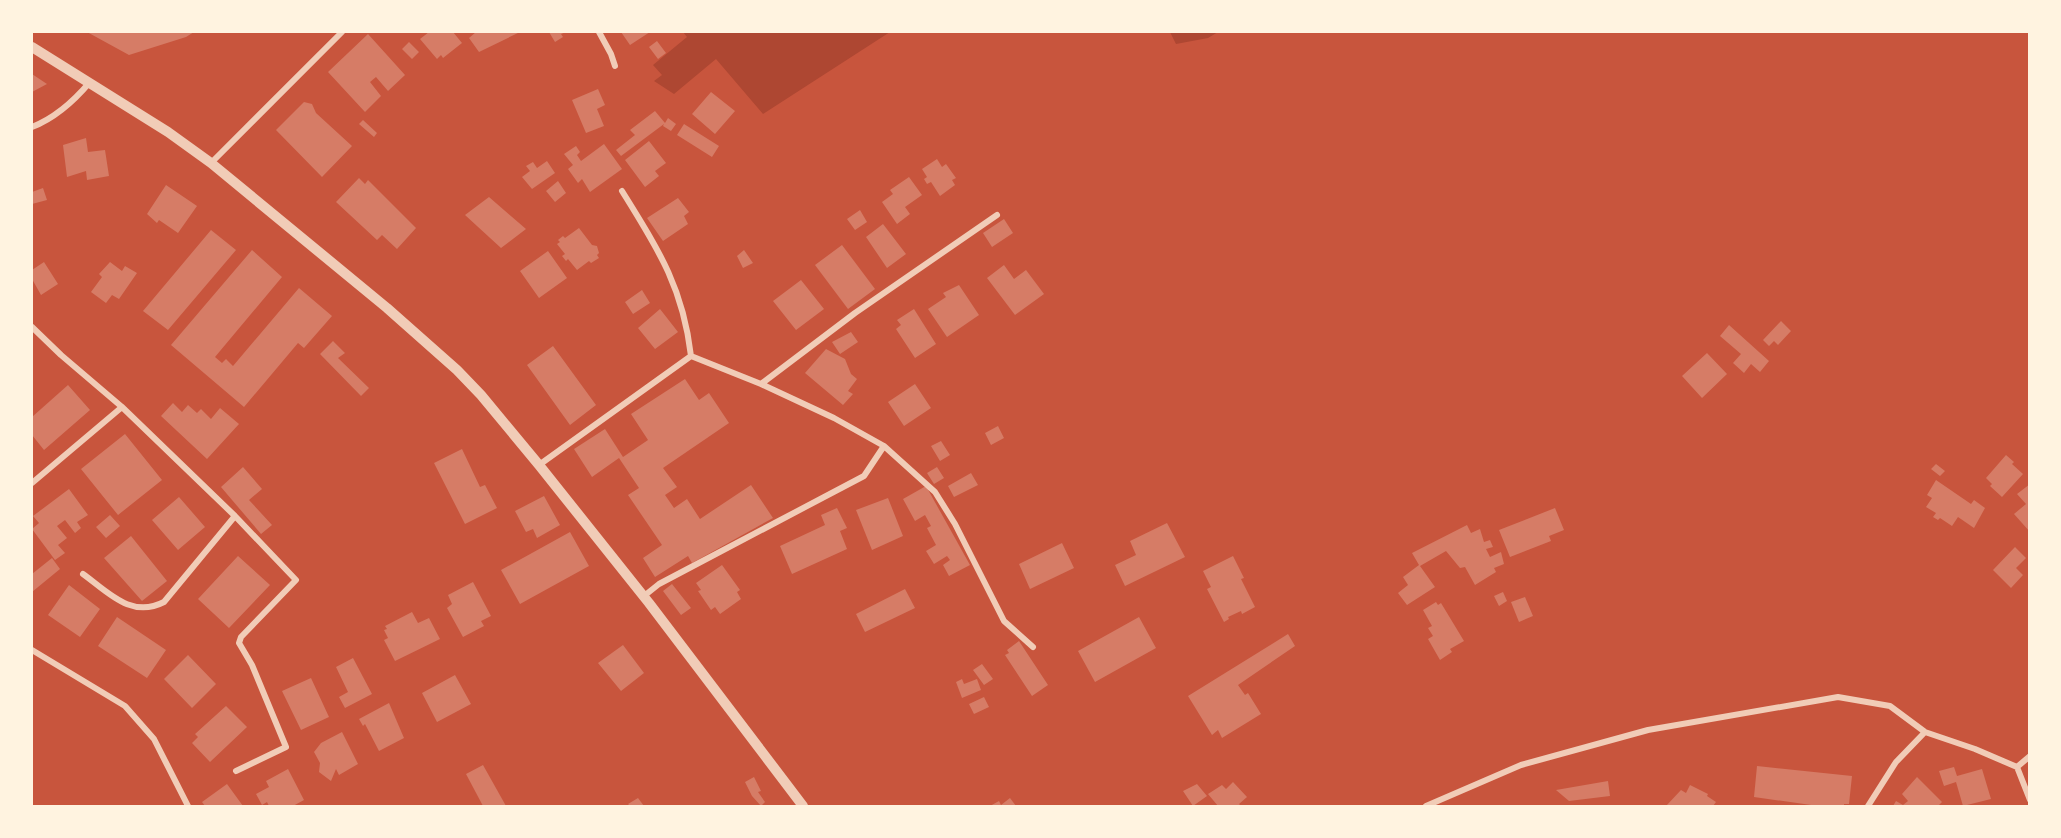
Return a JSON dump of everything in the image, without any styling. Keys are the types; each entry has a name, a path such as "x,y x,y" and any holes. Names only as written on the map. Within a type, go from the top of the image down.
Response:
{"street":[{"path":"211,163 342,32"},
{"path":"599,32 615,66"},
{"path":"32,46 168,132 211,163 387,308 457,370 481,395 539,465 644,596 802,807"},
{"path":"32,127 73,102 90,82"},
{"path":"622,191 658,249 678,291 687,326 691,356"},
{"path":"761,384 855,313 997,216"},
{"path":"32,327 122,407 236,516 296,580 296,583 241,638 239,643 252,665 286,747 236,771"},
{"path":"539,465 691,356"},
{"path":"691,356 761,384 834,418 884,446 935,492 955,524 1004,621 1034,647"},
{"path":"32,483 122,407"},
{"path":"644,596 659,584 864,476 884,446"},
{"path":"83,574 122,602 139,609 154,607 164,602 236,516"},
{"path":"32,650 124,706 154,739 188,807"},
{"path":"1426,807 1521,765 1648,730 1838,698 1890,706 1925,732 2018,766 2030,800"},
{"path":"1868,807 1896,762 1925,732"},
{"path":"2018,766 2030,756"}],"shaded area":[{"path":"683,32 890,32 763,114 716,59 674,94 654,81 662,75 653,65 687,37"},
{"path":"1170,32 1218,32 1208,38 1176,44"}],"building":[{"path":"87,32 194,32 186,37 129,55"},
{"path":"429,32 453,32 462,43 443,58 441,55 437,59 420,39"},
{"path":"476,32 520,32 479,52 469,38"},
{"path":"549,32 566,32 561,34 563,37 555,42"},
{"path":"621,32 650,32 630,45"},
{"path":"368,34 405,75 388,91 376,77 370,82 381,96 365,112 328,72"},
{"path":"657,41 666,53 658,59 649,47"},
{"path":"409,42 419,52 412,59 402,49"},
{"path":"32,74 47,84 32,92"},
{"path":"598,89 605,105 597,109 604,126 586,133 572,100"},
{"path":"711,92 735,111 715,134 692,114"},
{"path":"304,102 312,104 316,113 352,146 322,177 276,130"},
{"path":"655,111 665,123 668,118 676,124 671,131 663,126 664,124 621,156 616,150 635,135 630,130"},
{"path":"363,120 377,133 374,137 359,124"},
{"path":"684,124 719,146 712,157 677,135"},
{"path":"86,138 88,152 105,150 109,176 87,180 86,171 67,177 63,145"},
{"path":"649,141 666,163 655,171 659,176 645,187 625,160"},
{"path":"604,144 622,169 590,192 582,179 578,183 568,169 573,165 564,154 576,146 580,152 577,155 581,161"},
{"path":"937,159 942,167 946,164 956,178 952,180 955,185 940,196 931,182 927,184 924,179 927,177 922,169"},
{"path":"547,161 555,173 532,189 522,177 530,171 526,166 533,162 537,168"},
{"path":"909,177 922,195 905,207 910,214 897,224 882,202 893,194 890,190"},
{"path":"359,178 365,184 368,180 416,228 397,249 382,235 377,240 336,202"},
{"path":"558,181 566,193 555,202 546,191"},
{"path":"166,185 197,206 178,233 159,220 157,223 147,214"},
{"path":"43,188 47,200 32,204 32,192"},
{"path":"489,197 526,229 501,248 465,215"},
{"path":"678,198 689,212 684,216 688,224 663,241 647,218"},
{"path":"860,210 867,222 855,230 847,219"},
{"path":"1004,219 1013,233 992,247 983,233"},
{"path":"883,224 906,254 887,268 866,237"},
{"path":"579,228 592,245 597,246 599,258 591,263 589,261 577,270 568,259 566,261 562,256 565,254 557,244 563,236 565,238"},
{"path":"211,230 236,250 168,330 143,311"},
{"path":"842,245 875,289 848,309 815,265"},
{"path":"252,250 282,277 215,357 222,363 226,359 233,366 299,288 332,316 304,348 298,343 244,407 171,345"},
{"path":"744,250 753,263 743,268 737,256"},
{"path":"548,251 567,278 539,298 520,271"},
{"path":"44,262 58,284 41,295 32,279 32,270"},
{"path":"110,262 122,271 125,266 137,273 119,299 112,295 106,303 91,292 102,277 99,274"},
{"path":"1004,265 1014,279 1026,270 1044,294 1015,315 987,278"},
{"path":"801,280 824,309 796,330 773,301"},
{"path":"959,285 979,315 947,337 928,309 946,297 943,293"},
{"path":"642,290 650,303 633,314 625,302"},
{"path":"660,309 678,332 655,349 638,328"},
{"path":"914,309 936,344 915,358 896,329 901,325 897,320"},
{"path":"1781,321 1791,331 1778,345 1774,341 1769,346 1763,340"},
{"path":"1729,325 1769,361 1760,372 1751,364 1744,373 1733,363 1741,354 1720,336"},
{"path":"851,332 858,342 840,354 832,342"},
{"path":"333,341 345,353 338,358 369,388 361,396 320,354"},
{"path":"553,346 596,405 570,425 527,365"},
{"path":"826,349 845,359 851,374 857,379 848,391 853,394 843,405 805,373"},
{"path":"1707,353 1727,374 1702,398 1682,376"},
{"path":"685,379 699,400 709,393 729,423 663,468 677,487 665,495 674,508 687,499 700,519 751,485 773,518 692,563 688,556 655,577 643,558 662,545 628,495 639,488 619,458 592,477 574,449 605,429 623,457 648,440 631,414"},
{"path":"915,384 931,408 904,426 888,402"},
{"path":"68,385 90,410 44,450 32,435 32,417"},
{"path":"173,403 182,412 188,405 197,413 201,409 211,419 220,408 239,424 207,459 161,416"},
{"path":"998,426 1004,438 991,445 985,433"},
{"path":"125,434 162,480 118,515 81,469"},
{"path":"941,441 950,455 940,461 931,446"},
{"path":"462,449 480,487 485,485 497,508 465,524 434,463"},
{"path":"2006,455 2023,474 2002,497 1990,486 1992,484 1986,478"},
{"path":"1936,464 1945,471 1940,476 1931,469"},
{"path":"243,467 262,489 249,500 272,525 261,534 221,487"},
{"path":"937,467 944,478 934,484 927,473"},
{"path":"971,473 978,485 954,497 948,486"},
{"path":"1936,480 1971,504 1974,500 1985,508 1974,528 1958,517 1952,526 1940,518 1938,520 1933,517 1936,513 1926,507 1932,498 1927,495"},
{"path":"2030,484 2030,532 2014,514 2026,504 2017,494"},
{"path":"926,486 970,565 949,576 943,565 950,560 947,556 934,564 926,551 936,545 927,528 931,526 925,515 915,521 903,499"},
{"path":"69,489 88,515 77,522 81,528 75,533 65,520 57,526 67,538 58,545 65,553 55,560 32,529 39,523 33,516"},
{"path":"544,496 560,525 537,538 533,529 526,532 515,511"},
{"path":"179,497 205,527 178,550 152,520"},
{"path":"888,498 903,536 872,550 856,510"},
{"path":"837,508 847,528 840,531 847,549 792,574 780,546 825,525 821,515"},
{"path":"1555,508 1564,530 1549,536 1551,541 1510,557 1499,530"},
{"path":"110,515 120,526 106,538 96,527"},
{"path":"1167,523 1185,557 1125,586 1115,565 1136,555 1130,541"},
{"path":"1467,525 1471,533 1480,529 1484,542 1490,540 1493,547 1486,549 1490,557 1501,552 1504,564 1494,568 1496,572 1475,585 1465,567 1460,568 1446,551 1420,566 1435,587 1407,605 1398,593 1408,585 1403,577 1419,565 1412,553"},
{"path":"570,532 589,566 520,604 501,570"},
{"path":"131,536 167,581 142,601 104,558"},
{"path":"1062,543 1074,568 1030,589 1019,564"},
{"path":"2015,547 2026,558 2016,568 2023,575 2011,588 1993,570"},
{"path":"238,556 270,585 229,628 198,599"},
{"path":"1233,556 1255,607 1242,614 1241,611 1228,617 1229,619 1224,622 1207,589 1211,587 1203,571"},
{"path":"52,558 60,569 32,592 32,574"},
{"path":"722,565 740,590 737,592 741,599 720,614 715,607 711,610 698,591 701,590 696,583"},
{"path":"473,582 491,616 481,621 484,626 463,637 447,608 452,604 448,595"},
{"path":"672,584 691,608 681,615 663,591"},
{"path":"69,585 100,609 80,637 48,615"},
{"path":"905,589 915,608 865,632 856,614"},
{"path":"1503,592 1507,601 1499,606 1494,596"},
{"path":"1525,597 1533,616 1519,622 1511,602"},
{"path":"1436,602 1438,605 1441,603 1464,641 1450,649 1452,652 1440,660 1428,639 1433,636 1428,628 1432,626 1423,610"},
{"path":"412,612 418,623 429,618 440,639 395,661 384,640 388,638 384,630 387,629 385,626"},
{"path":"117,617 166,650 147,678 98,646"},
{"path":"1139,617 1156,648 1095,682 1078,651"},
{"path":"1288,634 1295,646 1238,685 1245,695 1248,693 1261,714 1222,738 1218,730 1212,735 1188,696"},
{"path":"1019,641 1048,685 1032,696 1005,655 1009,653 1007,650"},
{"path":"623,645 644,673 621,691 598,663"},
{"path":"188,655 216,684 192,708 164,679"},
{"path":"353,658 372,694 345,708 339,697 348,692 336,667"},
{"path":"982,664 993,679 984,685 973,670"},
{"path":"455,675 471,704 437,722 422,693"},
{"path":"311,678 329,717 301,730 282,691"},
{"path":"962,679 964,684 977,679 981,690 962,698 956,682"},
{"path":"984,697 989,707 974,714 969,704"},
{"path":"389,703 404,738 379,751 365,724 363,726 359,719"},
{"path":"226,706 247,727 210,762 192,743 198,737 195,734"},
{"path":"342,732 358,764 339,775 336,769 331,781 319,772 320,763 314,752 321,743"},
{"path":"483,765 506,806 483,806 466,774"},
{"path":"1757,766 1852,776 1849,804 1811,806 1754,797"},
{"path":"1954,767 1957,776 1982,769 1991,799 1963,806 1956,782 1944,786 1939,771"},
{"path":"288,769 304,800 293,806 269,806 267,802 262,805 256,794 269,787 266,781"},
{"path":"754,777 761,791 758,792 765,802 761,806 752,796 745,782"},
{"path":"1917,777 1942,802 1938,806 1893,806 1896,801 1903,805 1908,801 1902,794"},
{"path":"1608,781 1610,796 1569,801 1556,790"},
{"path":"1233,782 1247,797 1239,804 1241,806 1218,806 1208,794 1222,785 1226,789"},
{"path":"227,784 243,806 205,806 202,802"},
{"path":"1197,784 1207,796 1193,806 1183,791"},
{"path":"1690,785 1708,794 1707,796 1716,802 1713,806 1666,806 1681,790 1686,793"},
{"path":"638,798 644,806 628,804"},
{"path":"1010,798 1016,806 990,806 999,801 1001,805"}]}
